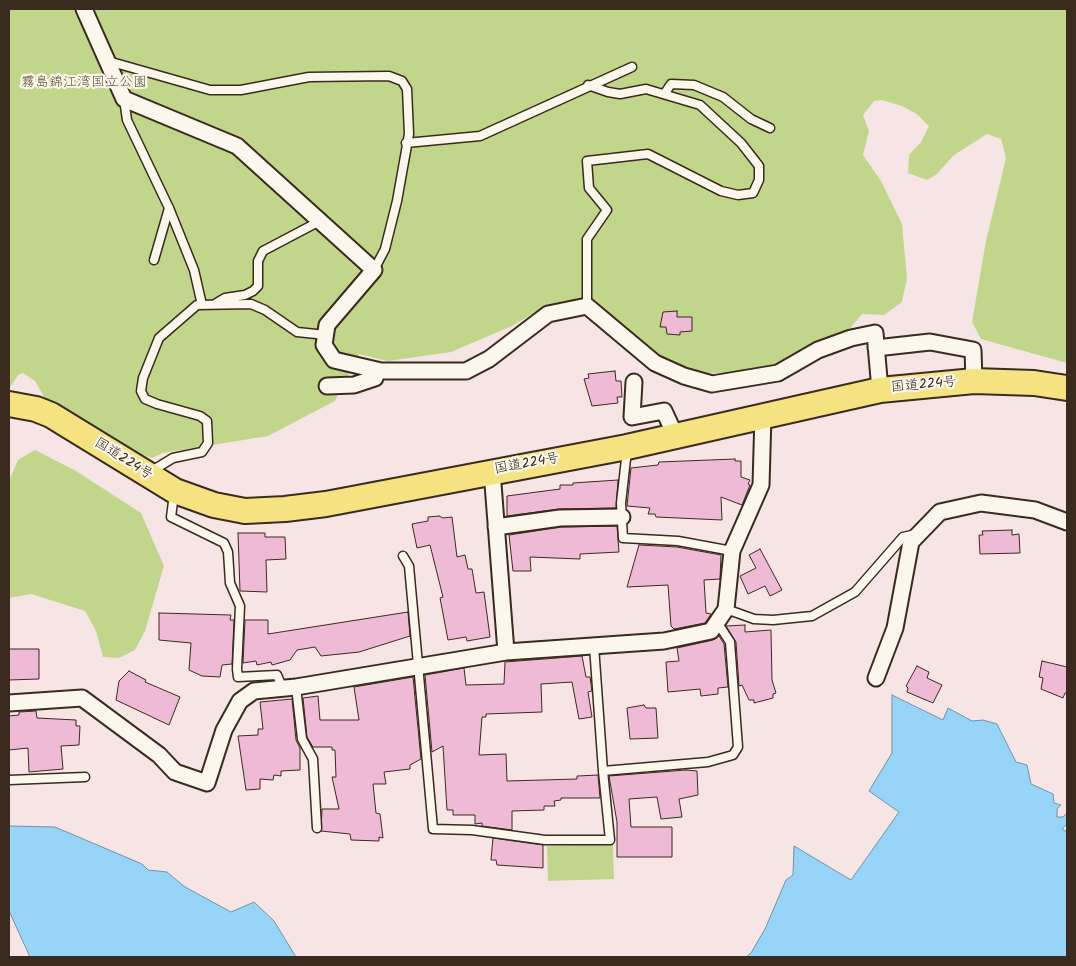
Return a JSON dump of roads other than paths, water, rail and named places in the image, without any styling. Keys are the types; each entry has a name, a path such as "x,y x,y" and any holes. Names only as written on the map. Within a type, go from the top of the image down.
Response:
{"highway":[{"name":"国道224号","path":"9,404 36,409 51,415 174,491 214,506 245,511 285,509 627,447 880,390 974,381 1034,384 1067,388"}],"street":[{"path":"84,9 124,99 237,146 374,270 327,325 324,345 334,360 377,370 466,371 489,360 548,314 587,306 655,363 684,376 712,384 778,373 818,350 851,338 874,333 880,390"},
{"path":"876,348 930,342 972,350 974,381"},
{"path":"326,386 354,385 375,378 377,370"},
{"path":"634,382 632,417 664,411 676,436"},
{"path":"9,703 82,698 160,755 175,772 207,783 224,730 240,701 254,691 420,667 506,652 664,641 711,630 726,609 732,550 761,485 763,415"},
{"path":"492,471 506,652"},
{"path":"876,678 895,628 911,542 940,512 980,503 1035,510 1067,522"},
{"path":"496,527 560,518 622,516"}],"lane":[{"path":"107,61 210,90 241,90 309,77 389,76 402,81 407,89 409,134 397,201 385,249 374,270"},
{"path":"406,143 480,136 632,66"},
{"path":"665,93 671,84 694,85 723,97 751,119 770,128"},
{"path":"587,306 587,239 608,210 589,188 587,162 648,154 721,191 738,195 753,193 760,180 759,166 741,143 700,105 665,93 646,89 614,93 588,86"},
{"path":"124,99 127,120 169,208 194,270 202,305"},
{"path":"154,260 169,208"},
{"path":"214,305 226,298 245,295 254,291 258,286 258,261 262,252 320,221"},
{"path":"146,474 173,458 202,452 208,442 207,421 200,416 145,399 141,391 143,378 159,338 197,305 250,304 264,310 297,332 326,335"},
{"path":"627,447 622,516 623,538 678,541 732,550"},
{"path":"174,491 171,517 224,543 228,552 230,583 240,606 238,677 277,675 289,687 302,739 313,759 317,828"},
{"path":"726,609 754,619 773,620 812,616 855,592 903,537 920,533"},
{"path":"403,556 409,566 420,667 433,829 472,830 545,840 610,840 594,646"},
{"path":"603,771 708,762 733,754 738,747 730,642 717,622"},
{"path":"9,780 85,777"}],"water":[{"path":"892,695 943,720 948,708 972,721 983,720 997,724 1016,762 1027,765 1031,784 1053,794 1054,803 1061,805 1057,809 1057,817 1063,817 1067,813 1067,824 1062,829 1067,832 1067,957 746,957 751,953 765,929 786,880 793,875 794,846 851,880 899,812 869,791 892,753"},
{"path":"9,826 55,827 142,864 148,870 167,872 185,887 231,912 254,902 274,921 296,957 30,957 9,911"}],"park label":[{"name":"霧島錦江湾国立公園","path":"84,84"}]}
